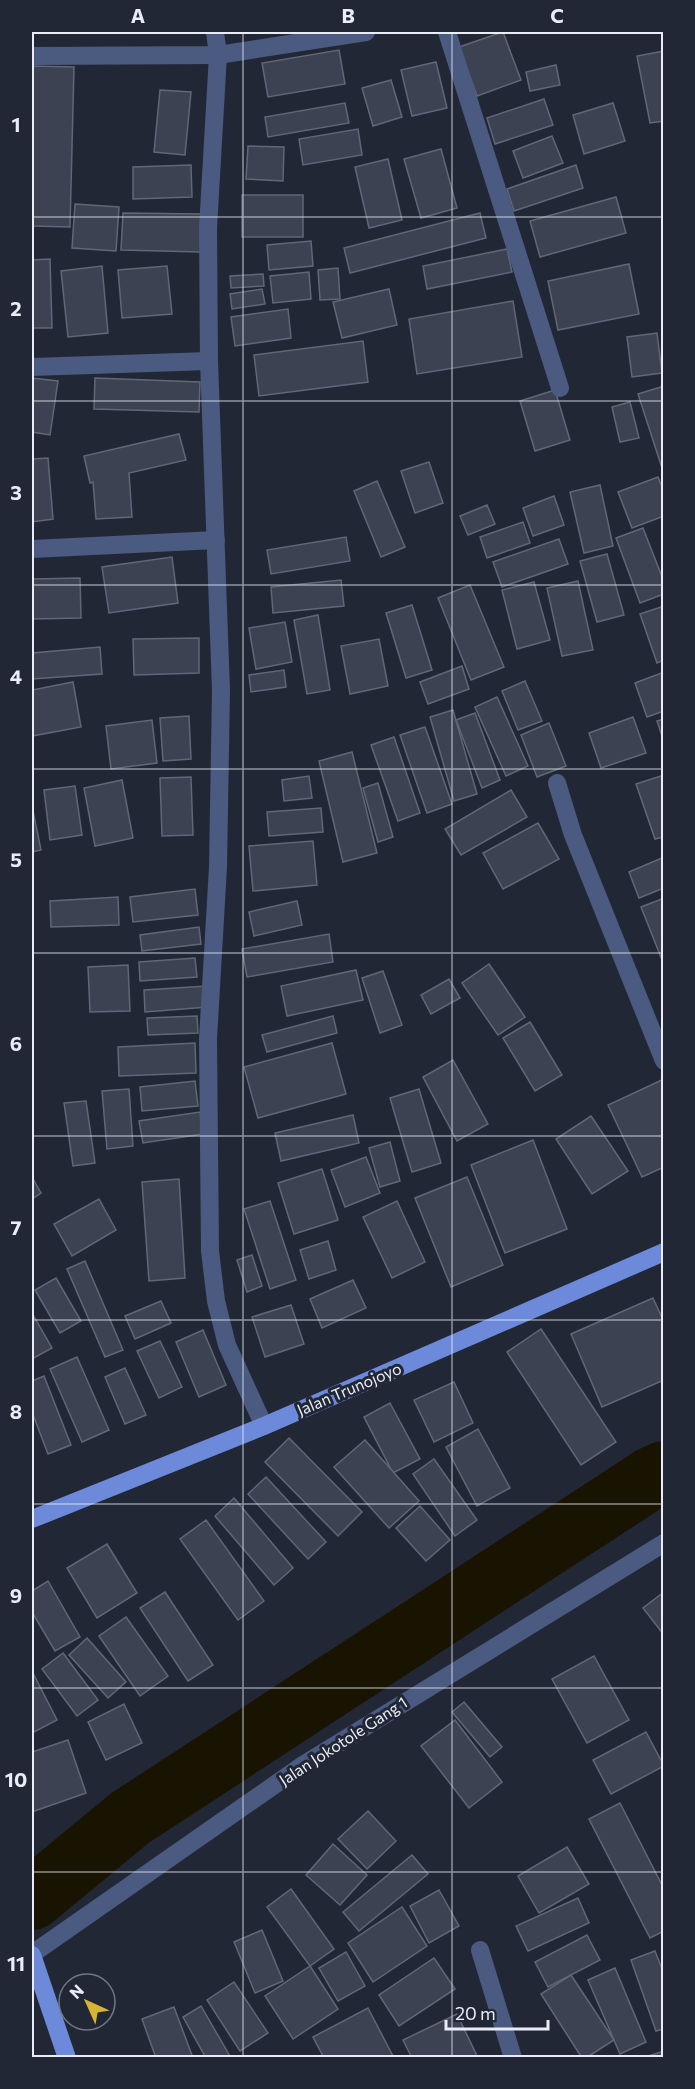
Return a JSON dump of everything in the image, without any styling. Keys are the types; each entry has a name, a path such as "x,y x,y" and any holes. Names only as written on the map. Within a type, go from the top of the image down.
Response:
{"main road":[{"name":"Jalan Trunojoyo","path":"32,1519 264,1426 663,1252"},
{"path":"32,1955 67,2058"}],"street":[{"path":"215,32 218,56 208,228 209,361 221,690 219,829 208,1039 210,1251 216,1301 227,1345 264,1426"},
{"path":"32,56 218,56 366,32"},
{"path":"447,32 560,388"},
{"path":"32,367 209,361"},
{"path":"32,549 216,540"},
{"path":"557,783 573,835 663,1061"},
{"name":"Jalan Jokotole Gang 1","path":"32,1955 312,1759 663,1543"},
{"path":"480,1950 513,2058"}],"building":[{"path":"503,32 521,80 477,96 459,47"},
{"path":"339,50 345,84 268,97 262,63"},
{"path":"664,51 664,121 650,123 637,56"},
{"path":"436,62 447,108 412,116 401,70"},
{"path":"556,65 560,85 530,91 526,72"},
{"path":"32,66 74,67 70,227 32,226"},
{"path":"391,80 402,117 373,126 362,88"},
{"path":"160,90 191,92 185,155 154,152"},
{"path":"544,99 553,125 495,144 487,118"},
{"path":"345,103 349,123 268,137 265,117"},
{"path":"613,103 625,141 584,154 573,115"},
{"path":"358,129 362,155 303,165 299,139"},
{"path":"552,136 563,163 523,178 513,151"},
{"path":"248,146 284,147 283,181 246,179"},
{"path":"441,149 457,208 421,218 404,159"},
{"path":"388,159 402,220 369,228 355,167"},
{"path":"191,165 192,197 133,199 133,167"},
{"path":"576,165 583,188 514,211 507,189"},
{"path":"242,195 303,195 303,237 242,237"},
{"path":"616,197 626,233 540,257 530,221"},
{"path":"75,204 119,207 116,251 72,248"},
{"path":"123,213 202,214 201,252 121,250"},
{"path":"480,213 486,238 350,273 344,248"},
{"path":"311,241 313,266 269,270 267,245"},
{"path":"507,249 512,272 427,289 423,266"},
{"path":"50,259 52,328 32,328 32,260"},
{"path":"629,264 639,314 558,330 548,281"},
{"path":"102,266 108,333 68,337 61,271"},
{"path":"167,266 172,314 122,318 118,270"},
{"path":"338,268 340,299 320,300 318,270"},
{"path":"309,272 311,299 273,303 270,276"},
{"path":"263,274 264,286 231,288 230,276"},
{"path":"262,289 265,304 232,309 230,294"},
{"path":"389,289 397,325 342,338 333,302"},
{"path":"513,301 522,357 417,374 409,319"},
{"path":"288,309 291,338 235,346 231,317"},
{"path":"657,333 662,373 632,377 627,337"},
{"path":"363,341 368,382 259,396 254,355"},
{"path":"32,378 58,381 50,435 32,432"},
{"path":"95,378 200,382 199,412 94,409"},
{"path":"664,386 664,468 662,468 638,394"},
{"path":"555,390 570,440 535,451 520,401"},
{"path":"630,402 639,438 620,442 612,407"},
{"path":"179,434 186,460 129,473 132,517 96,519 93,482 90,483 84,456"},
{"path":"48,458 53,519 32,522 32,459"},
{"path":"429,462 443,503 415,513 401,471"},
{"path":"658,477 664,492 664,516 632,528 618,492"},
{"path":"377,481 405,547 381,557 354,491"},
{"path":"600,485 613,546 584,553 570,492"},
{"path":"554,496 564,525 533,536 523,508"},
{"path":"487,505 495,524 468,535 460,516"},
{"path":"523,522 530,543 487,558 480,537"},
{"path":"643,528 664,582 664,594 640,603 616,538"},
{"path":"346,537 350,561 271,574 267,550"},
{"path":"559,539 568,564 502,587 493,562"},
{"path":"607,554 624,615 597,622 580,561"},
{"path":"172,557 178,603 109,613 102,567"},
{"path":"80,578 81,618 32,619 32,579"},
{"path":"341,580 344,606 273,613 271,587"},
{"path":"578,581 593,650 562,656 547,588"},
{"path":"534,582 550,640 517,649 502,590"},
{"path":"470,585 504,667 471,680 438,598"},
{"path":"412,605 432,670 406,678 386,613"},
{"path":"664,606 664,660 657,663 640,614"},
{"path":"318,615 330,690 307,694 294,620"},
{"path":"285,622 292,662 256,669 249,628"},
{"path":"199,638 199,673 134,675 133,639"},
{"path":"379,639 388,686 350,694 341,646"},
{"path":"100,647 102,674 32,679 32,653"},
{"path":"462,666 469,689 428,704 420,682"},
{"path":"284,670 286,687 251,692 249,675"},
{"path":"664,672 664,711 647,717 635,683"},
{"path":"525,681 542,721 518,730 502,691"},
{"path":"73,682 81,727 32,736 32,690"},
{"path":"497,697 528,766 506,776 475,707"},
{"path":"453,710 477,794 454,801 430,717"},
{"path":"475,713 500,780 482,788 456,720"},
{"path":"189,716 191,759 163,761 160,718"},
{"path":"633,717 646,753 601,768 589,733"},
{"path":"664,719 664,742 657,721"},
{"path":"152,720 157,763 111,769 106,726"},
{"path":"549,723 566,766 537,777 521,735"},
{"path":"425,727 452,804 427,813 400,735"},
{"path":"394,737 420,813 398,821 371,745"},
{"path":"352,752 377,853 343,862 319,761"},
{"path":"664,775 664,837 655,839 636,784"},
{"path":"309,776 312,798 284,801 282,780"},
{"path":"191,777 193,835 162,836 160,778"},
{"path":"122,780 133,838 95,846 84,788"},
{"path":"378,783 393,837 378,842 363,788"},
{"path":"75,786 82,835 50,840 44,790"},
{"path":"511,790 527,817 461,855 445,829"},
{"path":"32,806 41,850 32,852"},
{"path":"321,808 323,832 269,836 267,812"},
{"path":"538,823 559,859 503,889 483,853"},
{"path":"313,841 317,885 253,891 249,846"},
{"path":"662,858 664,888 639,898 629,872"},
{"path":"195,889 198,915 133,922 130,897"},
{"path":"118,897 119,925 51,927 50,901"},
{"path":"664,898 664,959 662,960 641,907"},
{"path":"297,901 302,925 254,936 249,912"},
{"path":"199,927 201,944 142,951 140,935"},
{"path":"329,934 333,962 247,977 242,949"},
{"path":"195,958 197,977 140,981 139,962"},
{"path":"489,964 525,1017 498,1035 462,983"},
{"path":"128,965 130,1011 90,1012 88,967"},
{"path":"356,970 363,1000 287,1016 281,986"},
{"path":"383,971 402,1025 380,1033 362,978"},
{"path":"449,979 460,998 431,1014 421,995"},
{"path":"207,986 208,1007 145,1012 144,990"},
{"path":"197,1016 198,1033 148,1035 147,1018"},
{"path":"333,1016 337,1033 267,1052 262,1035"},
{"path":"530,1022 562,1075 535,1091 503,1038"},
{"path":"195,1043 196,1073 119,1076 118,1047"},
{"path":"332,1043 346,1094 258,1118 244,1067"},
{"path":"453,1060 488,1124 457,1141 423,1077"},
{"path":"664,1079 664,1167 642,1177 608,1105"},
{"path":"195,1081 198,1106 142,1111 140,1087"},
{"path":"129,1089 133,1146 107,1149 102,1091"},
{"path":"419,1089 441,1163 412,1172 390,1098"},
{"path":"86,1101 95,1163 73,1166 64,1103"},
{"path":"200,1112 203,1134 143,1143 139,1121"},
{"path":"353,1115 359,1143 281,1161 275,1133"},
{"path":"591,1116 628,1171 592,1194 556,1139"},
{"path":"533,1140 567,1229 505,1253 471,1165"},
{"path":"390,1142 400,1181 380,1187 369,1148"},
{"path":"366,1157 380,1193 345,1207 331,1170"},
{"path":"322,1169 338,1220 294,1234 278,1183"},
{"path":"32,1177 41,1193 32,1199"},
{"path":"467,1177 503,1265 451,1287 415,1198"},
{"path":"179,1179 185,1278 149,1281 142,1182"},
{"path":"99,1199 116,1230 72,1256 54,1224"},
{"path":"270,1201 296,1280 270,1289 244,1209"},
{"path":"397,1201 425,1262 392,1278 363,1217"},
{"path":"328,1241 336,1270 309,1279 300,1250"},
{"path":"252,1255 262,1286 247,1292 237,1260"},
{"path":"85,1261 123,1350 105,1357 67,1269"},
{"path":"56,1278 81,1321 60,1333 35,1290"},
{"path":"353,1280 366,1308 322,1328 310,1299"},
{"path":"653,1298 664,1322 664,1380 602,1407 571,1334"},
{"path":"161,1301 171,1323 135,1339 125,1316"},
{"path":"291,1305 304,1344 265,1357 252,1317"},
{"path":"32,1313 52,1348 32,1359"},
{"path":"541,1329 616,1442 581,1465 507,1352"},
{"path":"203,1330 226,1385 199,1397 176,1342"},
{"path":"160,1341 182,1387 159,1398 137,1351"},
{"path":"77,1357 109,1430 82,1442 50,1369"},
{"path":"125,1368 146,1415 125,1424 105,1377"},
{"path":"44,1376 71,1445 48,1454 32,1412 32,1381"},
{"path":"454,1382 473,1423 434,1442 414,1400"},
{"path":"390,1403 420,1459 393,1473 364,1417"},
{"path":"478,1429 510,1488 477,1506 446,1447"},
{"path":"289,1438 362,1512 338,1536 265,1462"},
{"path":"365,1440 419,1501 389,1528 334,1467"},
{"path":"434,1459 477,1520 455,1536 413,1474"},
{"path":"266,1477 326,1542 308,1559 248,1494"},
{"path":"234,1498 293,1568 274,1585 215,1516"},
{"path":"420,1506 450,1540 426,1561 396,1528"},
{"path":"206,1520 264,1601 238,1620 180,1539"},
{"path":"107,1544 137,1593 97,1618 67,1568"},
{"path":"48,1581 80,1637 55,1651 32,1612 32,1591"},
{"path":"165,1592 213,1665 188,1681 140,1608"},
{"path":"664,1592 664,1635 643,1608"},
{"path":"126,1617 168,1676 140,1696 99,1636"},
{"path":"87,1638 126,1682 108,1698 69,1655"},
{"path":"63,1653 98,1700 77,1716 42,1669"},
{"path":"594,1656 629,1720 587,1743 552,1679"},
{"path":"32,1671 57,1720 32,1733"},
{"path":"464,1702 502,1747 490,1757 452,1712"},
{"path":"124,1704 142,1743 106,1760 88,1722"},
{"path":"455,1720 502,1782 469,1808 421,1746"},
{"path":"646,1732 664,1766 611,1794 593,1760"},
{"path":"68,1740 86,1793 32,1812 32,1752"},
{"path":"620,1803 664,1889 664,1931 650,1938 589,1819"},
{"path":"368,1811 396,1841 367,1869 338,1839"},
{"path":"333,1844 367,1875 340,1905 306,1875"},
{"path":"567,1847 589,1884 539,1913 518,1876"},
{"path":"412,1855 428,1874 359,1931 343,1912"},
{"path":"291,1889 334,1949 310,1966 267,1907"},
{"path":"439,1890 459,1926 429,1943 410,1906"},
{"path":"578,1898 589,1923 528,1951 516,1926"},
{"path":"402,1907 427,1946 373,1982 348,1943"},
{"path":"262,1930 283,1981 255,1993 234,1942"},
{"path":"587,1935 600,1960 548,1987 535,1962"},
{"path":"655,1951 664,1974 664,2029 656,2031 631,1960"},
{"path":"346,1952 365,1986 338,2001 319,1968"},
{"path":"434,1958 455,1989 399,2026 379,1995"},
{"path":"310,1966 338,2009 293,2039 265,1996"},
{"path":"615,1968 646,2042 620,2054 588,1980"},
{"path":"571,1975 614,2040 586,2058 582,2058 541,1994"},
{"path":"234,1982 268,2033 240,2051 207,2000"},
{"path":"201,2006 231,2058 206,2058 183,2017"},
{"path":"174,2007 193,2058 156,2058 142,2019"},
{"path":"368,2008 394,2058 324,2058 313,2037"},
{"path":"457,2014 478,2058 412,2058 403,2040"},
{"path":"664,2051 664,2058 642,2058"}],"waterway":[{"path":"32,1899 130,1818 651,1478 664,1472"}]}
